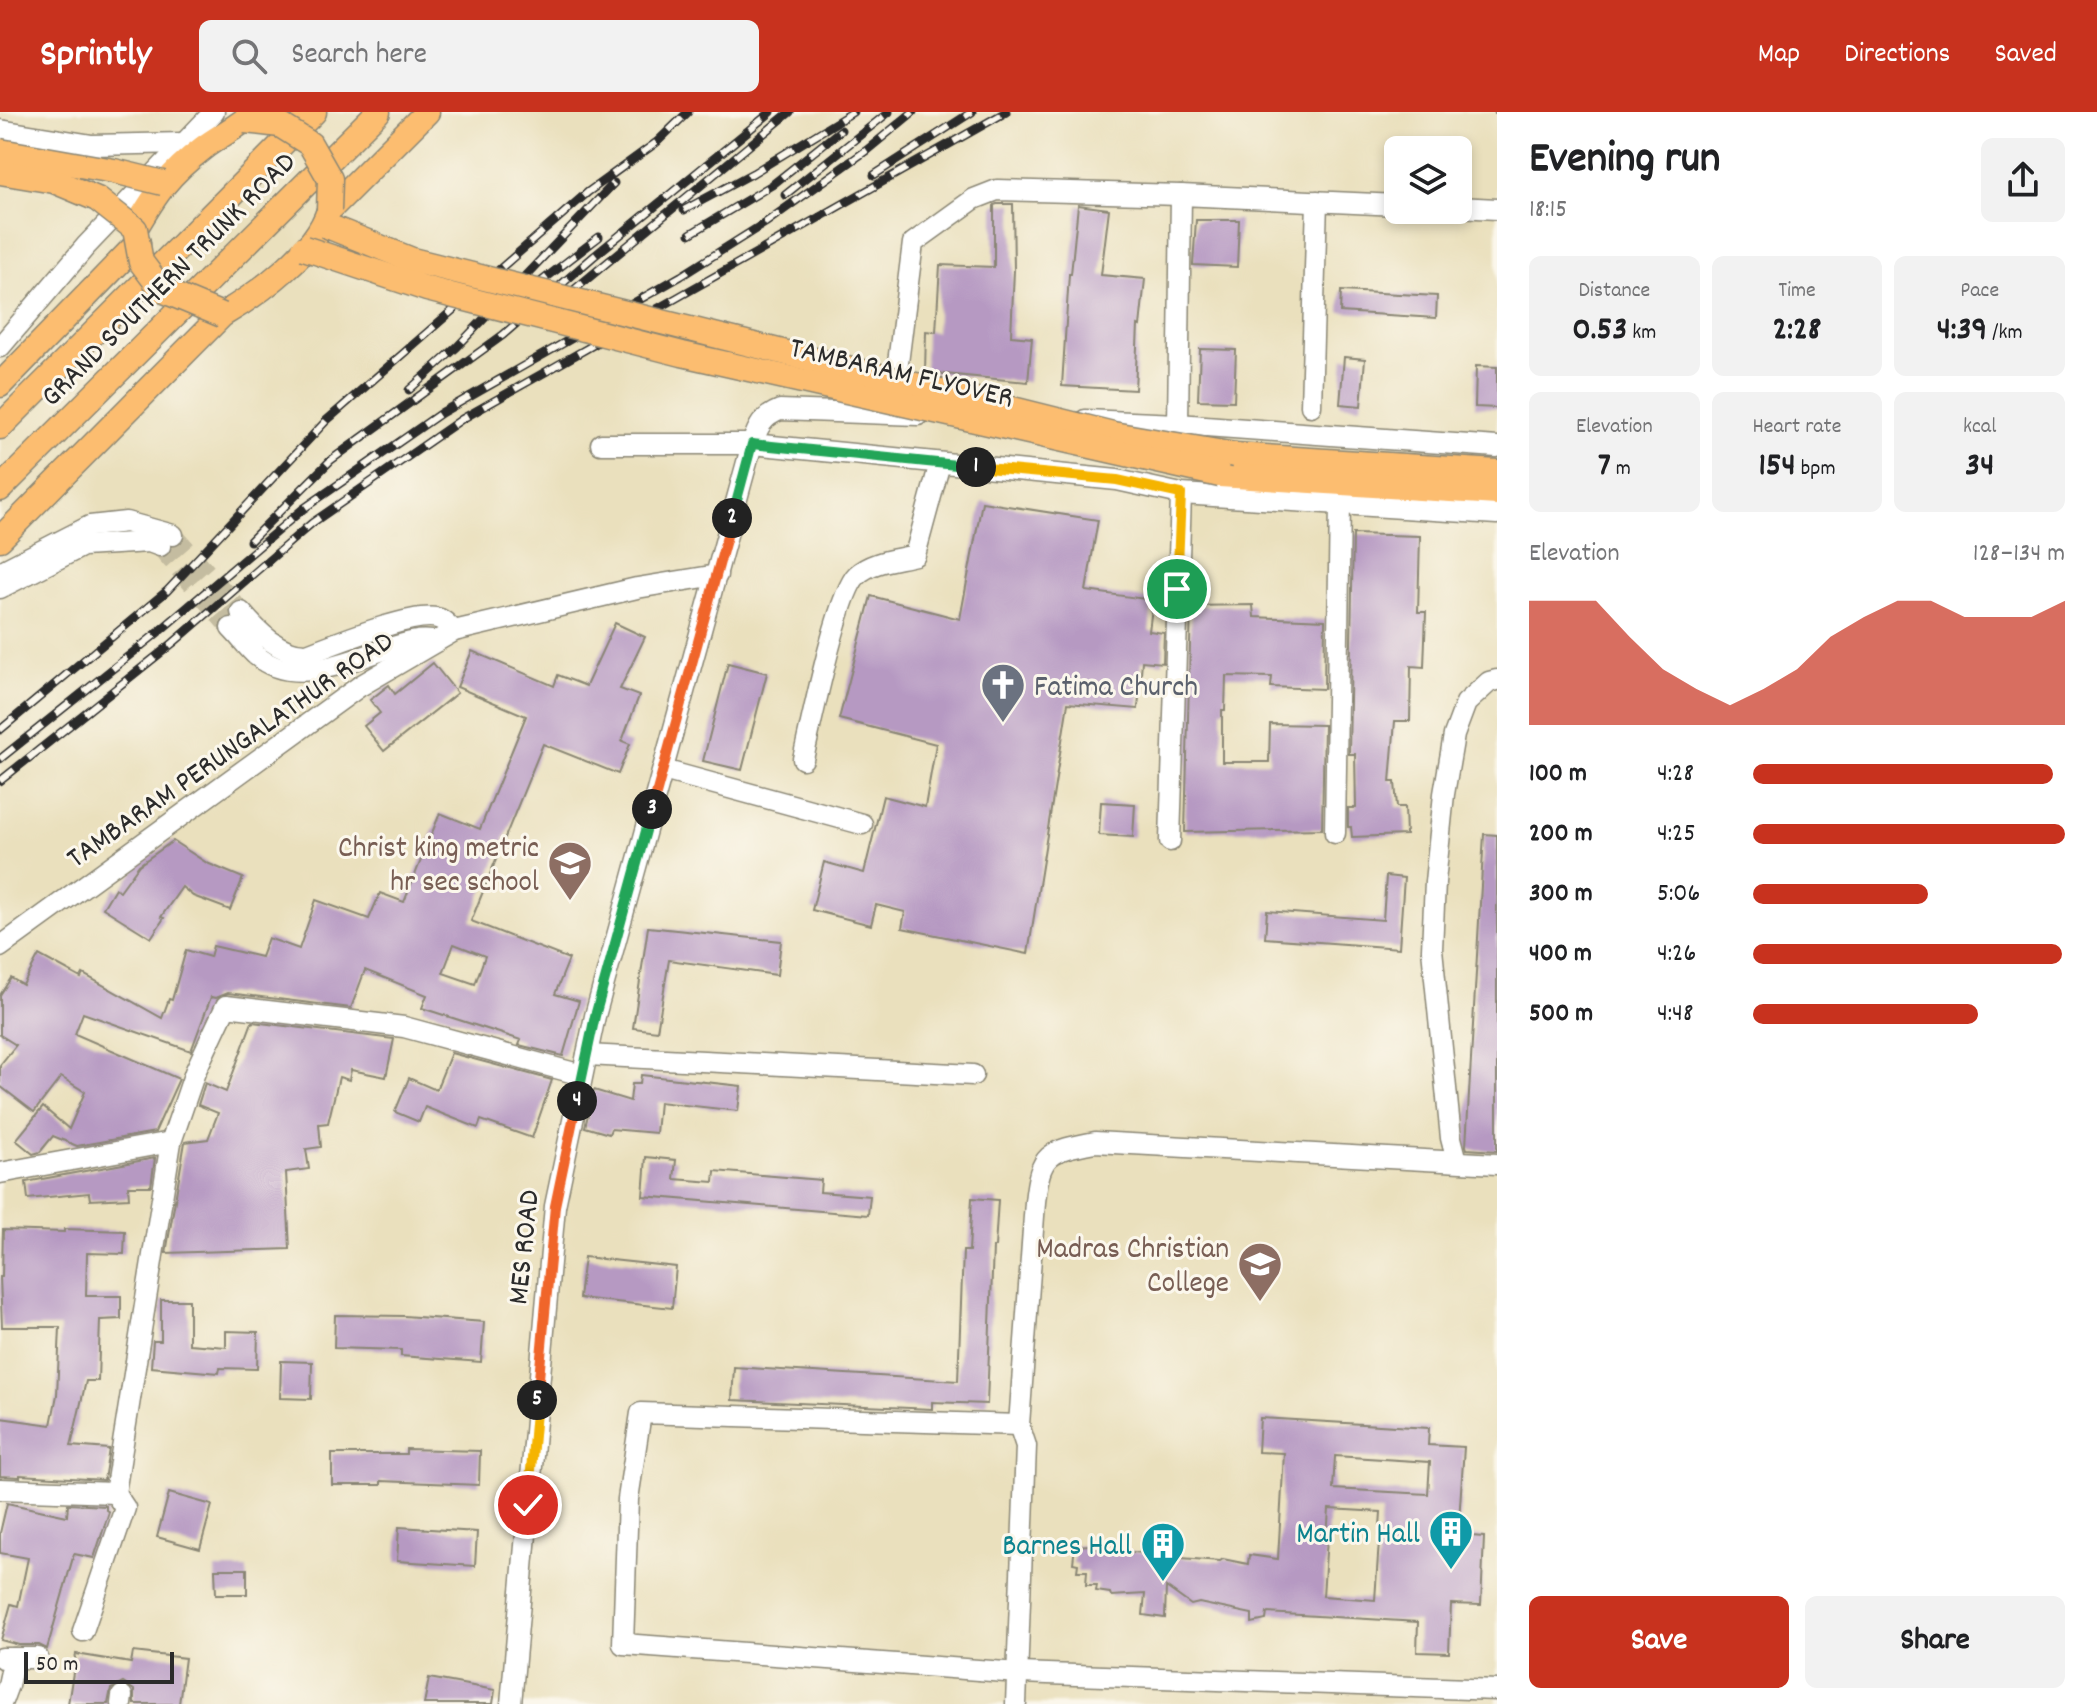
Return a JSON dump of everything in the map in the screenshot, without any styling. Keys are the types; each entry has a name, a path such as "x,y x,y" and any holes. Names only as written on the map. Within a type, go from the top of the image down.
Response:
{"main road":[{"name":"GRAND SOUTHERN TRUNK ROAD","path":"0,427 314,112"},
{"name":"GRAND SOUTHERN TRUNK ROAD","path":"0,489 378,112"},
{"path":"0,539 222,315 281,275 327,218 427,112"},
{"path":"0,385 136,236 163,183 203,148 250,116 280,125 310,144 330,179 327,218"},
{"path":"0,151 163,183"},
{"path":"0,172 54,181 97,199 136,236 141,262 162,290 222,315"},
{"name":"TAMBARAM FLYOVER","path":"327,218 412,260 1113,434 1235,455 1460,480 1497,493"},
{"name":"TAMBARAM FLYOVER","path":"304,248 427,289 682,354 1220,475 1460,480 1497,472"}],"street":[{"path":"0,347 86,246 214,112"},
{"path":"0,130 92,145 185,143"},
{"path":"892,414 913,243 974,199 997,190 1384,204"},
{"path":"1178,424 1181,195"},
{"path":"1311,406 1317,201"},
{"path":"1472,208 1497,209"},
{"path":"717,575 759,425 768,415 780,410 1178,424 1497,447"},
{"path":"601,444 752,444 1117,480 1181,494 1497,514"},
{"path":"803,759 827,658 851,583 860,572 875,564 915,555 940,463"},
{"path":"1170,841 1181,494"},
{"path":"1335,833 1340,503"},
{"path":"0,572 90,526 126,522 167,540 83,546 0,588"},
{"name":"TAMBARAM PERUNGALATHUR ROAD","path":"0,947 360,686 445,636 637,588 717,575"},
{"name":"MES ROAD","path":"511,1704 555,1206 595,1016 717,575"},
{"path":"236,620 259,658 277,668 295,672 348,662 416,639 445,636"},
{"path":"1457,1161 1451,1138 1432,949 1435,882 1454,735 1466,703 1489,682 1497,680"},
{"path":"663,770 862,824"},
{"path":"83,1631 125,1508 115,1493 171,1142 195,1072 226,1006 404,1027 584,1065 973,1075"},
{"path":"0,1173 171,1142"},
{"path":"1016,1704 1026,1446 1019,1425 1038,1173 1047,1157 1066,1147 1095,1142 1497,1164"},
{"path":"1019,1425 641,1413 628,1499 623,1644 1019,1673 1497,1690"},
{"path":"0,1489 115,1493"},
{"path":"1,1704 8,1685 7,1658 38,1658"}],"building":[{"path":"1013,204 1011,336 1032,338 1028,382 925,372 926,331 936,332 940,265 994,267 994,205"},
{"path":"1078,205 1109,209 1101,275 1145,279 1138,325 1135,390 1062,386 1069,274"},
{"path":"1196,220 1239,220 1237,267 1193,265"},
{"path":"1341,291 1437,296 1436,318 1340,312"},
{"path":"1200,349 1236,350 1234,401 1198,400"},
{"path":"1344,357 1365,359 1361,406 1340,404"},
{"path":"1476,366 1497,367 1497,408 1475,407"},
{"name":"Fatima Church","path":"982,502 1098,520 1086,591 1153,600 1149,631 1164,633 1163,663 1142,661 1138,709 1068,703 1028,954 902,928 905,912 876,905 871,925 812,910 824,862 864,873 883,796 925,807 936,744 839,719 871,596 960,619"},
{"path":"1353,534 1420,536 1418,612 1426,612 1424,667 1411,666 1410,721 1395,721 1390,782 1395,782 1397,807 1405,807 1406,835 1352,837 1351,827 1348,827 1348,808 1356,808 1355,754 1349,754"},
{"path":"1253,605 1254,617 1325,620 1324,689 1271,687 1272,677 1226,676 1225,710 1222,710 1222,762 1269,762 1270,724 1324,725 1322,829 1185,832 1191,606"},
{"path":"615,623 645,637 620,689 639,696 622,741 630,744 618,774 543,744 471,921 569,959 555,994 579,1001 563,1056 519,1045 521,1040 422,1008 427,995 365,970 351,1008 228,993 211,997 191,1051 83,1013 75,1034 179,1079 155,1132 77,1146 53,1136 40,1152 33,1154 16,1140 43,1107 69,1129 85,1092 61,1077 34,1112 0,1086 0,1065 16,1045 0,1035 0,995 11,978 23,985 39,955 81,978 83,974 162,1018 169,999 172,1000 186,950 210,957 213,946 261,957 268,938 299,949 316,900 369,919 380,893 404,902 440,813 480,829 526,716 457,687 472,651 554,686 558,675 586,686","holes":["454,944 485,956 475,984 443,973"]},
{"path":"433,663 457,693 384,751 364,726 380,713 370,700 389,685 395,694"},
{"path":"728,663 767,673 742,770 703,761"},
{"path":"1101,802 1135,804 1133,837 1099,835"},
{"path":"1484,834 1497,835 1497,1151 1467,1149 1466,1146"},
{"path":"173,841 207,863 243,878 230,910 193,896 182,887 151,938 103,908 115,888 120,891 139,865"},
{"path":"1386,876 1404,878 1399,948 1265,938 1267,911 1383,920"},
{"path":"648,927 781,941 777,975 669,960 657,1031 633,1028"},
{"path":"252,1022 394,1039 386,1077 351,1070 349,1080 339,1077 328,1123 319,1124 321,1147 306,1149 309,1169 286,1172 290,1249 166,1253 185,1142 208,1139 218,1113 198,1105 205,1083 226,1092"},
{"path":"451,1053 552,1080 532,1138 481,1120 478,1128 425,1107 419,1122 395,1112 409,1078 436,1090"},
{"path":"641,1075 741,1086 738,1111 659,1102 656,1133 611,1129 609,1134 585,1127 594,1090 630,1101 632,1084 640,1084"},
{"path":"646,1157 676,1160 674,1179 714,1182 715,1171 821,1180 820,1192 870,1196 868,1215 643,1196"},
{"path":"155,1158 151,1186 128,1186 129,1198 90,1200 89,1193 28,1199 26,1182"},
{"path":"972,1198 998,1200 993,1247 987,1404 932,1402 932,1409 732,1400 734,1367 958,1381 963,1251 969,1251"},
{"path":"64,1229 125,1231 124,1254 87,1253 86,1296 121,1296 121,1319 100,1320 98,1381 86,1381 71,1446 109,1449 104,1480 0,1476 0,1418 51,1425 57,1395 60,1327 2,1327 0,1277 3,1230 64,1232"},
{"path":"584,1257 676,1267 672,1308 579,1298"},
{"path":"161,1300 189,1300 189,1344 226,1347 226,1331 258,1332 257,1369 220,1368 219,1373 151,1367 153,1341 161,1341"},
{"path":"335,1315 484,1322 481,1362 401,1356 401,1350 334,1348"},
{"path":"281,1361 312,1362 311,1399 280,1398"},
{"path":"1260,1418 1429,1428 1428,1445 1464,1447 1458,1535 1484,1537 1481,1605 1451,1604 1449,1653 1417,1652 1418,1622 1267,1613 1266,1620 1252,1623 1252,1614 1199,1603 1191,1605 1166,1587 1165,1618 1143,1615 1145,1594 1111,1596 1110,1593 1096,1591 1097,1585 1086,1585 1087,1571 1077,1571 1078,1564 1073,1563 1075,1546 1091,1545 1092,1549 1145,1553 1147,1550 1166,1553 1168,1557 1223,1559 1248,1564 1249,1555 1278,1559 1284,1453 1258,1452","holes":["1335,1456 1430,1462 1428,1494 1333,1489","1329,1509 1381,1512 1375,1600 1323,1596"]},
{"path":"406,1449 480,1451 479,1485 381,1481 381,1485 332,1485 332,1454 406,1454"},
{"path":"169,1493 212,1505 200,1549 157,1537"},
{"path":"7,1503 67,1516 68,1504 106,1506 109,1512 94,1558 74,1554 47,1649 1,1640 11,1604 18,1606 28,1558 0,1553 0,1533"},
{"path":"399,1527 477,1532 475,1566 397,1561"},
{"path":"215,1569 247,1569 247,1594 216,1594"},
{"path":"133,1652 185,1658 179,1704 134,1704 134,1690 123,1683 111,1689 108,1704 68,1704 76,1654 131,1663"},
{"path":"429,1678 495,1690 493,1704 424,1704"}],"tunnel":[{"path":"173,535 241,612"},
{"path":"160,546 231,628"}],"railway":[{"path":"0,730 167,591 326,421 588,192 657,142 688,112"},
{"path":"250,541 331,460 503,335 771,112"},
{"path":"541,317 790,112"},
{"path":"684,210 753,173 853,112"},
{"path":"785,195 889,112"},
{"path":"0,759 156,634 303,509 441,413 681,276 765,223 867,150 913,112"},
{"path":"874,175 972,112"},
{"path":"0,781 173,643 312,523 462,419 1006,112"},
{"path":"690,234 772,185 841,130"},
{"path":"409,390 457,347 614,183"},
{"path":"504,310 599,237"}],"place":[{"name":"Fatima Church","path":"1003,724"},
{"name":"Christ king metric hr sec school","path":"570,902"},
{"name":"Madras Christian College","path":"1260,1303"},
{"name":"Martin Hall","path":"1451,1571"},
{"name":"Barnes Hall","path":"1163,1583"}],"route":[{"path":"528,1505 555,1206 568,1140 595,1016 752,444 1117,480 1181,494 1177,589"}]}
